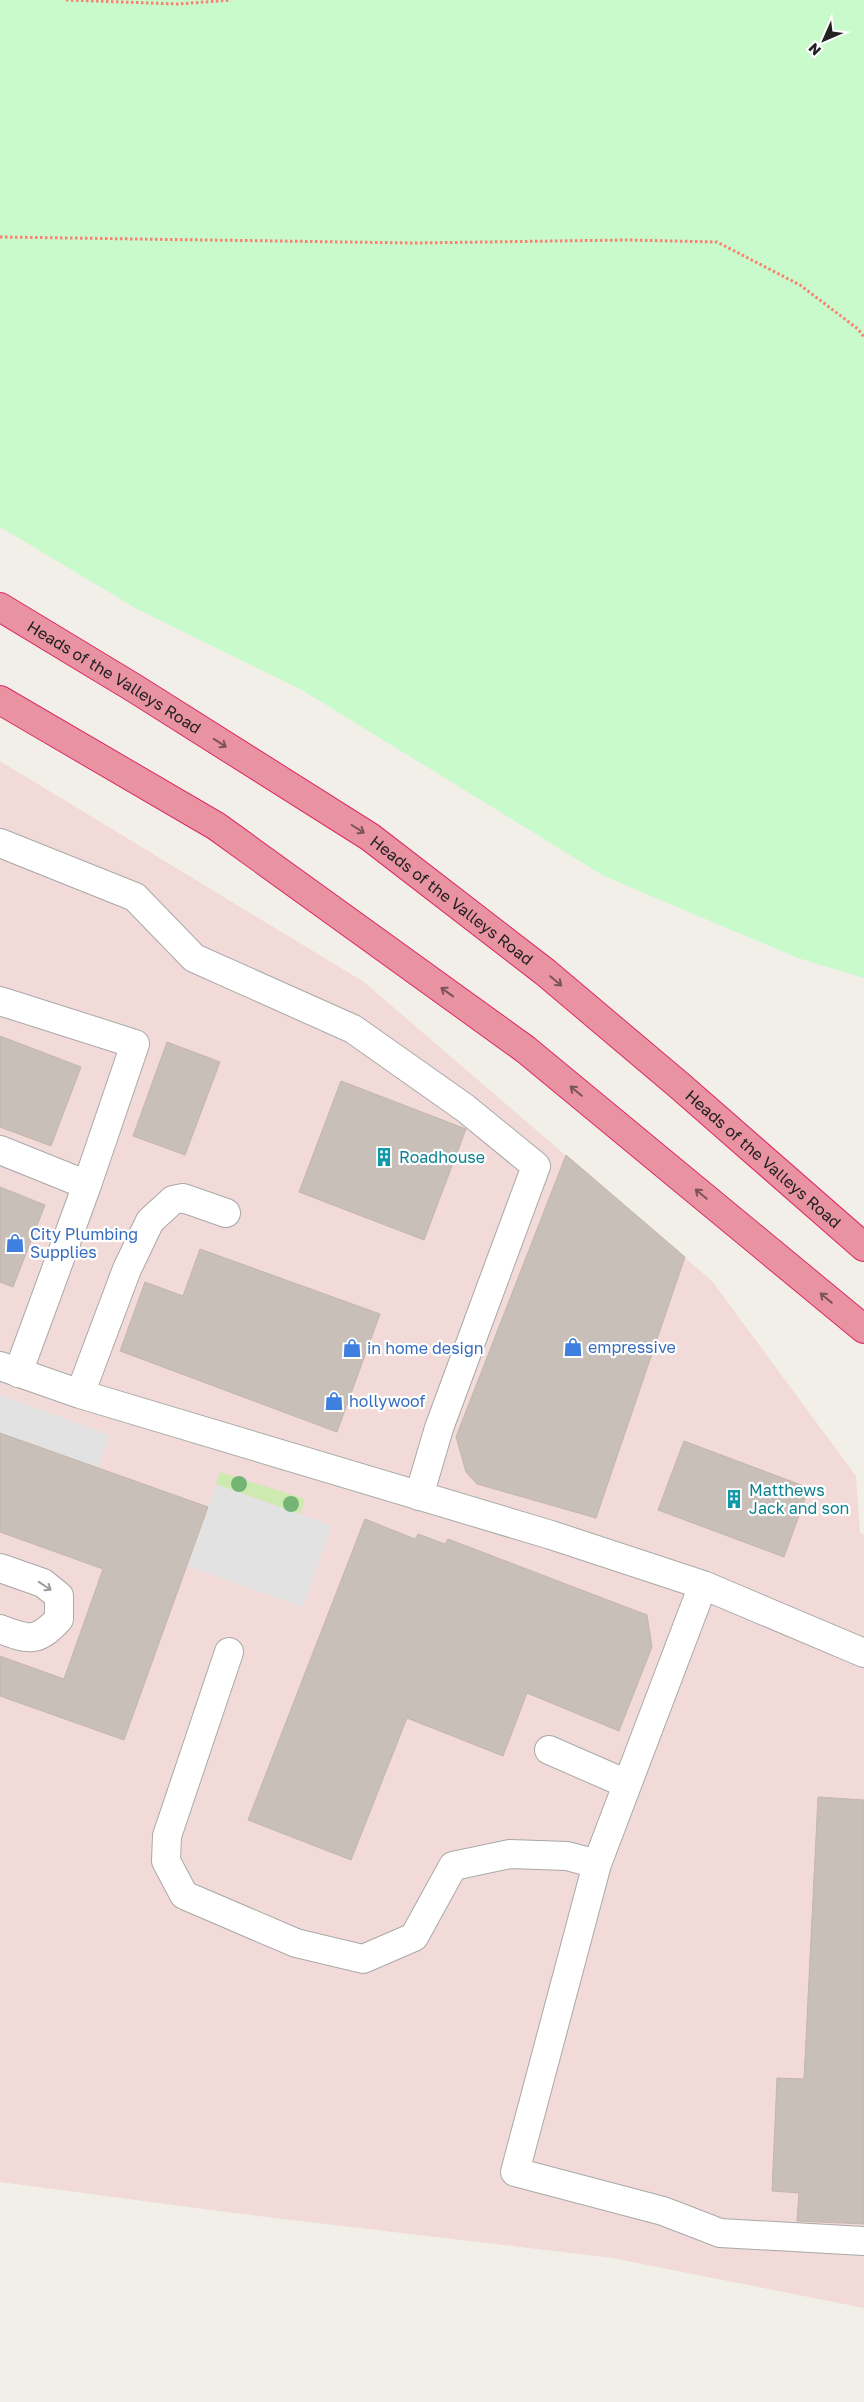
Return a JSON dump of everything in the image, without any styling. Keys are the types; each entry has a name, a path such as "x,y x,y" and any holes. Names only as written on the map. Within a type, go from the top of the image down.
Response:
{"highway":[{"name":"Heads of the Valleys Road","path":"0,607 134,688 370,837 545,972 680,1086 864,1247"},
{"path":"0,700 216,826 525,1049 864,1329"}],"street":[{"path":"0,843 135,898 194,958 353,1029 465,1108 536,1166 439,1428 419,1496"},
{"path":"0,1001 135,1044 87,1185 9,1370 80,1394 551,1535 703,1585 864,1653"},
{"path":"0,1150 87,1185"},
{"path":"80,1394 127,1269 150,1221 173,1200 183,1198 226,1213"},
{"path":"0,1568 43,1583 59,1596 59,1619 46,1633 25,1638 0,1629"},
{"path":"703,1585 597,1864 515,2172 663,2211 720,2233 864,2241"},
{"path":"229,1652 167,1836 166,1861 184,1895 296,1943 363,1959 414,1937 453,1866 510,1854 567,1856 597,1864"},
{"path":"549,1750 627,1784"}],"path":[{"path":"66,0 178,4 231,0"},
{"path":"0,238 415,243 628,240 717,242 800,285 858,330 864,337"}],"shaded area":[{"path":"0,761 364,982 712,1281 856,1476 860,1533 864,1535 864,2308 612,2258 234,2213 0,2182"},
{"path":"0,1395 110,1435 98,1468 0,1433"},
{"path":"216,1484 332,1526 303,1607 187,1566"}],"green space":[{"path":"0,0 864,0 864,978 798,958 604,876 302,690 137,609 0,527"},
{"path":"220,1472 305,1499 300,1514 216,1484"}],"building":[{"path":"0,1036 81,1067 51,1146 0,1127"},
{"path":"167,1042 220,1062 185,1155 133,1136"},
{"name":"Roadhouse","path":"341,1081 466,1129 424,1240 299,1192"},
{"name":"empressive","path":"566,1155 685,1257 596,1518 477,1484 466,1472 456,1437"},
{"name":"City Plumbing Supplies","path":"0,1187 45,1205 13,1287 0,1282"},
{"path":"200,1249 380,1314 337,1432 120,1351 145,1282 183,1296"},
{"path":"0,1433 208,1507 124,1740 0,1696 0,1656 64,1679 103,1569 0,1532"},
{"name":"Matthews Jack and son","path":"684,1441 809,1488 784,1557 658,1510"},
{"path":"365,1519 415,1539 418,1534 445,1544 448,1539 647,1615 652,1647 619,1731 527,1693 503,1756 407,1718 351,1860 248,1820"},
{"path":"818,1797 864,1800 864,2224 797,2221 799,2193 772,2191 777,2078 804,2079"}],"place":[{"name":"Roadhouse","path":"384,1157"},
{"name":"City Plumbing Supplies","path":"15,1243"},
{"name":"empressive","path":"573,1347"},
{"name":"in home design","path":"352,1348"},
{"name":"hollywoof","path":"334,1401"},
{"name":"Matthews Jack and son","path":"734,1499"}]}
